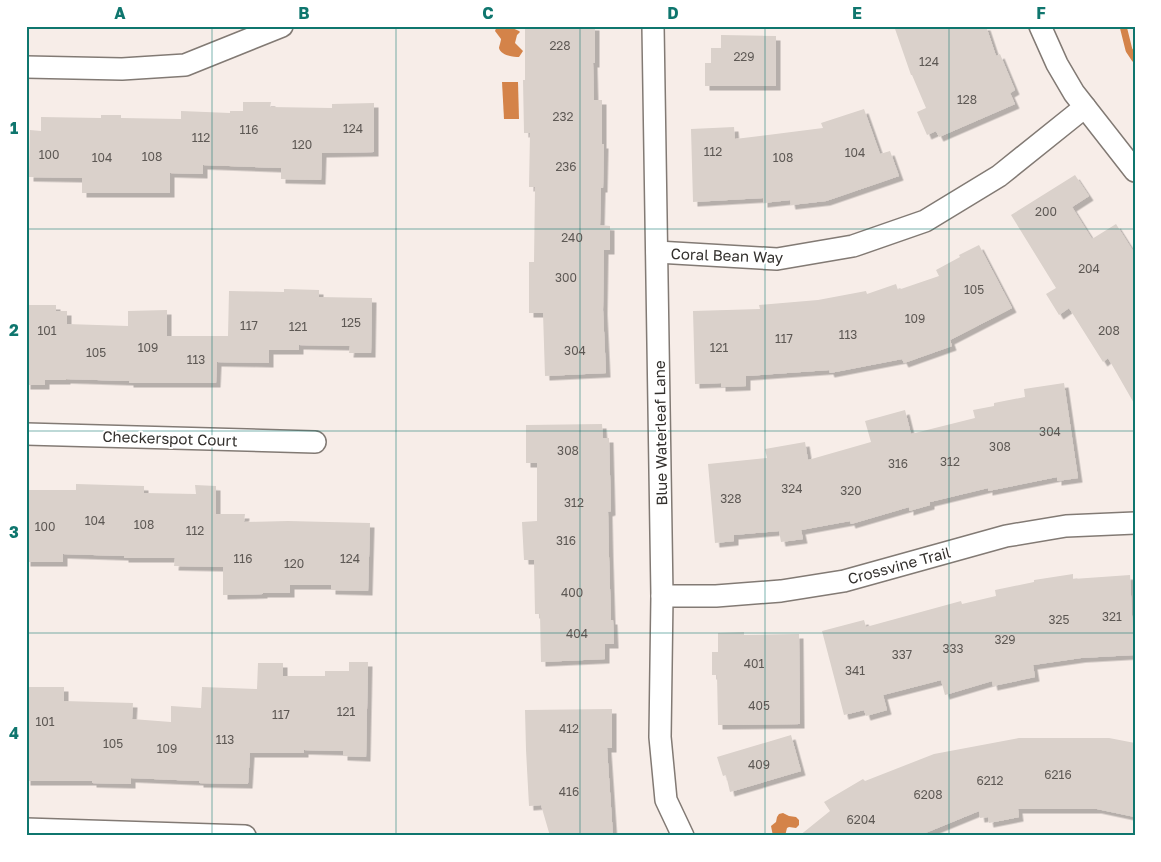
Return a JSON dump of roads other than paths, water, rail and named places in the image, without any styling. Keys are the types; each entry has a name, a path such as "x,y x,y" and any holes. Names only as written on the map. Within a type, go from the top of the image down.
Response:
{"street":[{"path":"26,67 122,69 185,66 282,26"},
{"name":"Blue Waterleaf Lane","path":"653,26 662,596 660,737 666,800 683,836"},
{"path":"1040,26 1057,64 1074,93 1135,171"},
{"name":"Coral Bean Way","path":"657,252 777,259 853,246 925,221 999,176 1085,107"},
{"name":"Checkerspot Court","path":"26,434 315,442"},
{"name":"Crossvine Trail","path":"662,596 716,596 781,591 844,580 1006,536 1066,526 1135,523"},
{"path":"26,829 245,836"}],"waterway":[{"path":"1123,26 1129,50 1135,59"}]}
